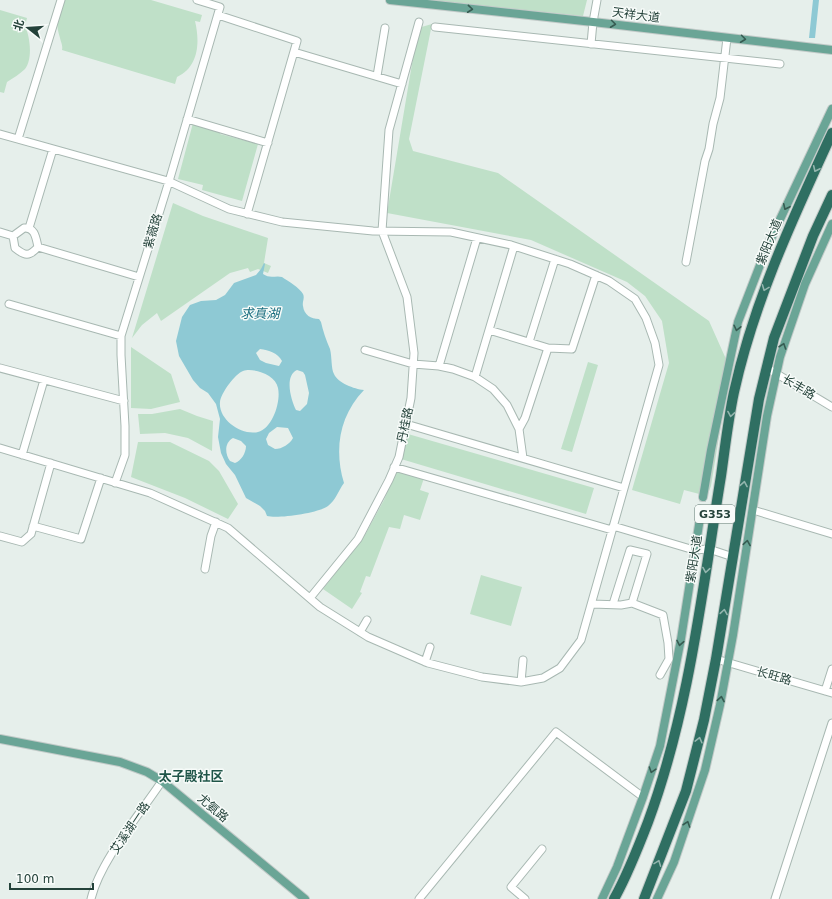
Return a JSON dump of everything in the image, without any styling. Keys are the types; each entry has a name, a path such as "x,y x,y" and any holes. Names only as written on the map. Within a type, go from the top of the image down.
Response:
{"highway":[{"name":"紫阳大道","path":"614,899 623,884 640,842 659,791 672,747 693,652 734,394 746,345 760,300 786,234 832,133"},
{"name":"G353","path":"644,899 686,791 704,720 716,659 759,399 774,338 812,236 832,195"}],"main road":[{"name":"天祥大道","path":"390,0 832,50"},
{"path":"703,497 711,450 738,322 767,247 832,109"},
{"path":"657,899 674,862 705,770 720,705 753,510 767,416 780,357 805,284 832,224"},
{"path":"602,899 617,867 660,746 681,639 701,512"},
{"name":"尤氨路","path":"0,738 120,762 147,772 162,781 305,899"}],"street":[{"path":"18,139 59,0"},
{"path":"197,0 220,7 218,15 297,41 247,214"},
{"path":"591,44 597,0"},
{"name":"紫薇路","path":"115,483 124,455 124,401 121,336 218,15"},
{"path":"382,231 390,130 419,22"},
{"path":"436,27 780,64"},
{"path":"376,76 385,28"},
{"path":"686,262 705,161 720,98 727,38"},
{"path":"294,52 402,84"},
{"path":"187,119 268,142"},
{"path":"0,134 168,182 229,209 282,222 382,231 451,232 514,246 570,264 609,281 635,299 646,318 655,343 659,365 581,640 560,668 543,678 521,682 482,677 425,662 368,637 320,607 228,528 150,493 0,448"},
{"path":"29,228 52,149"},
{"path":"13,236 24,228 29,228 35,235 38,247"},
{"name":"丹桂路","path":"310,598 358,539 399,457 406,424 411,398 414,352 407,297 382,231"},
{"path":"0,232 13,236"},
{"path":"13,236 15,248 22,254 27,255 38,247"},
{"path":"440,366 477,238"},
{"path":"475,377 514,246"},
{"path":"38,247 139,277"},
{"path":"529,342 555,259"},
{"path":"489,330 548,348 572,349 596,275"},
{"path":"9,304 121,336"},
{"path":"519,429 526,418 548,348"},
{"path":"365,350 414,364 440,366 453,369 475,377 493,389 507,405 519,429 523,458"},
{"path":"0,368 124,401"},
{"name":"长丰路","path":"767,368 832,407"},
{"path":"22,455 44,380"},
{"path":"406,424 624,488"},
{"path":"0,536 22,542 31,534 51,463"},
{"path":"394,467 694,550 709,549 730,556 731,564"},
{"path":"33,526 81,539 101,478"},
{"path":"753,510 832,534"},
{"path":"206,569 211,536 216,522"},
{"path":"613,604 630,550 647,554 632,603"},
{"path":"592,604 632,603 663,614 669,659 660,675"},
{"path":"360,632 367,620"},
{"path":"425,662 430,647"},
{"name":"长旺路","path":"716,659 829,692"},
{"path":"521,682 522,660"},
{"path":"829,692 832,669"},
{"path":"775,899 832,723"},
{"path":"419,899 556,732 643,797"},
{"name":"艾溪湖一路","path":"91,899 103,870 162,781"},
{"path":"525,899 511,887 542,849"}],"green space":[{"path":"65,0 151,0 202,15 200,22 195,21 197,29 197,45 194,60 184,73 177,77 175,84 62,50 57,23 60,10"},
{"path":"427,0 587,0 583,16"},
{"path":"0,10 27,18 25,26 30,48 28,65 23,71 7,82 4,93 0,92"},
{"path":"432,24 409,139 413,151 498,173 709,321 730,368 711,486 707,496 684,490 680,504 632,490 669,363 662,321 645,296 627,282 531,240 387,213 418,28"},
{"path":"193,123 221,131 220,134 258,144 242,201 202,190 203,185 178,179"},
{"path":"173,203 203,216 268,238 264,263 271,266 268,273 258,269 250,272 248,268 230,273 161,321 157,313 142,325 132,338"},
{"path":"131,347 171,374 180,402 151,409 131,408"},
{"path":"588,362 598,365 572,452 561,449"},
{"path":"180,409 213,421 212,451 188,438 165,433 140,434 138,414 152,414"},
{"path":"408,434 594,488 586,514 401,459"},
{"path":"138,442 170,442 209,461 219,471 238,504 228,519 185,498 131,477"},
{"path":"396,470 424,478 420,490 429,493 420,520 404,515 400,529 389,527 370,577 366,576 360,592 362,593 352,609 323,589 366,533 384,500"},
{"path":"481,575 522,587 511,626 470,614"}],"water":[{"path":"813,0 819,0 815,38 809,38"},
{"name":"求真湖","path":"264,263 263,274 282,277 301,292 304,296 303,304 305,312 308,316 319,319 321,322 330,349 334,374 339,380 347,385 364,390 349,411 341,434 339,458 344,483 331,504 323,509 298,515 280,517 267,516 265,511 260,506 246,498 235,475 226,464 221,453 218,437 220,419 216,404 208,393 200,388 193,380 179,356 176,341 182,317 190,305 201,301 216,300 225,295 234,283 256,275","holes":["260,349 270,351 276,354 282,361 279,366 266,363 260,360 256,353","248,370 257,371 271,377 277,384 279,393 277,407 272,420 263,429 252,433 245,432 232,425 220,409 221,398 229,384 240,373","297,370 303,372 309,393 307,404 300,411 296,410 291,395 290,383 293,373","277,427 288,428 293,438 286,446 275,449 268,445 266,439 269,433","233,438 241,441 246,446 243,456 235,463 230,461 227,455 226,449 228,443"]}],"tunnel":[{"path":"701,512 703,497"}],"district":[{"name":"太子殿社区","path":"191,776"}]}
